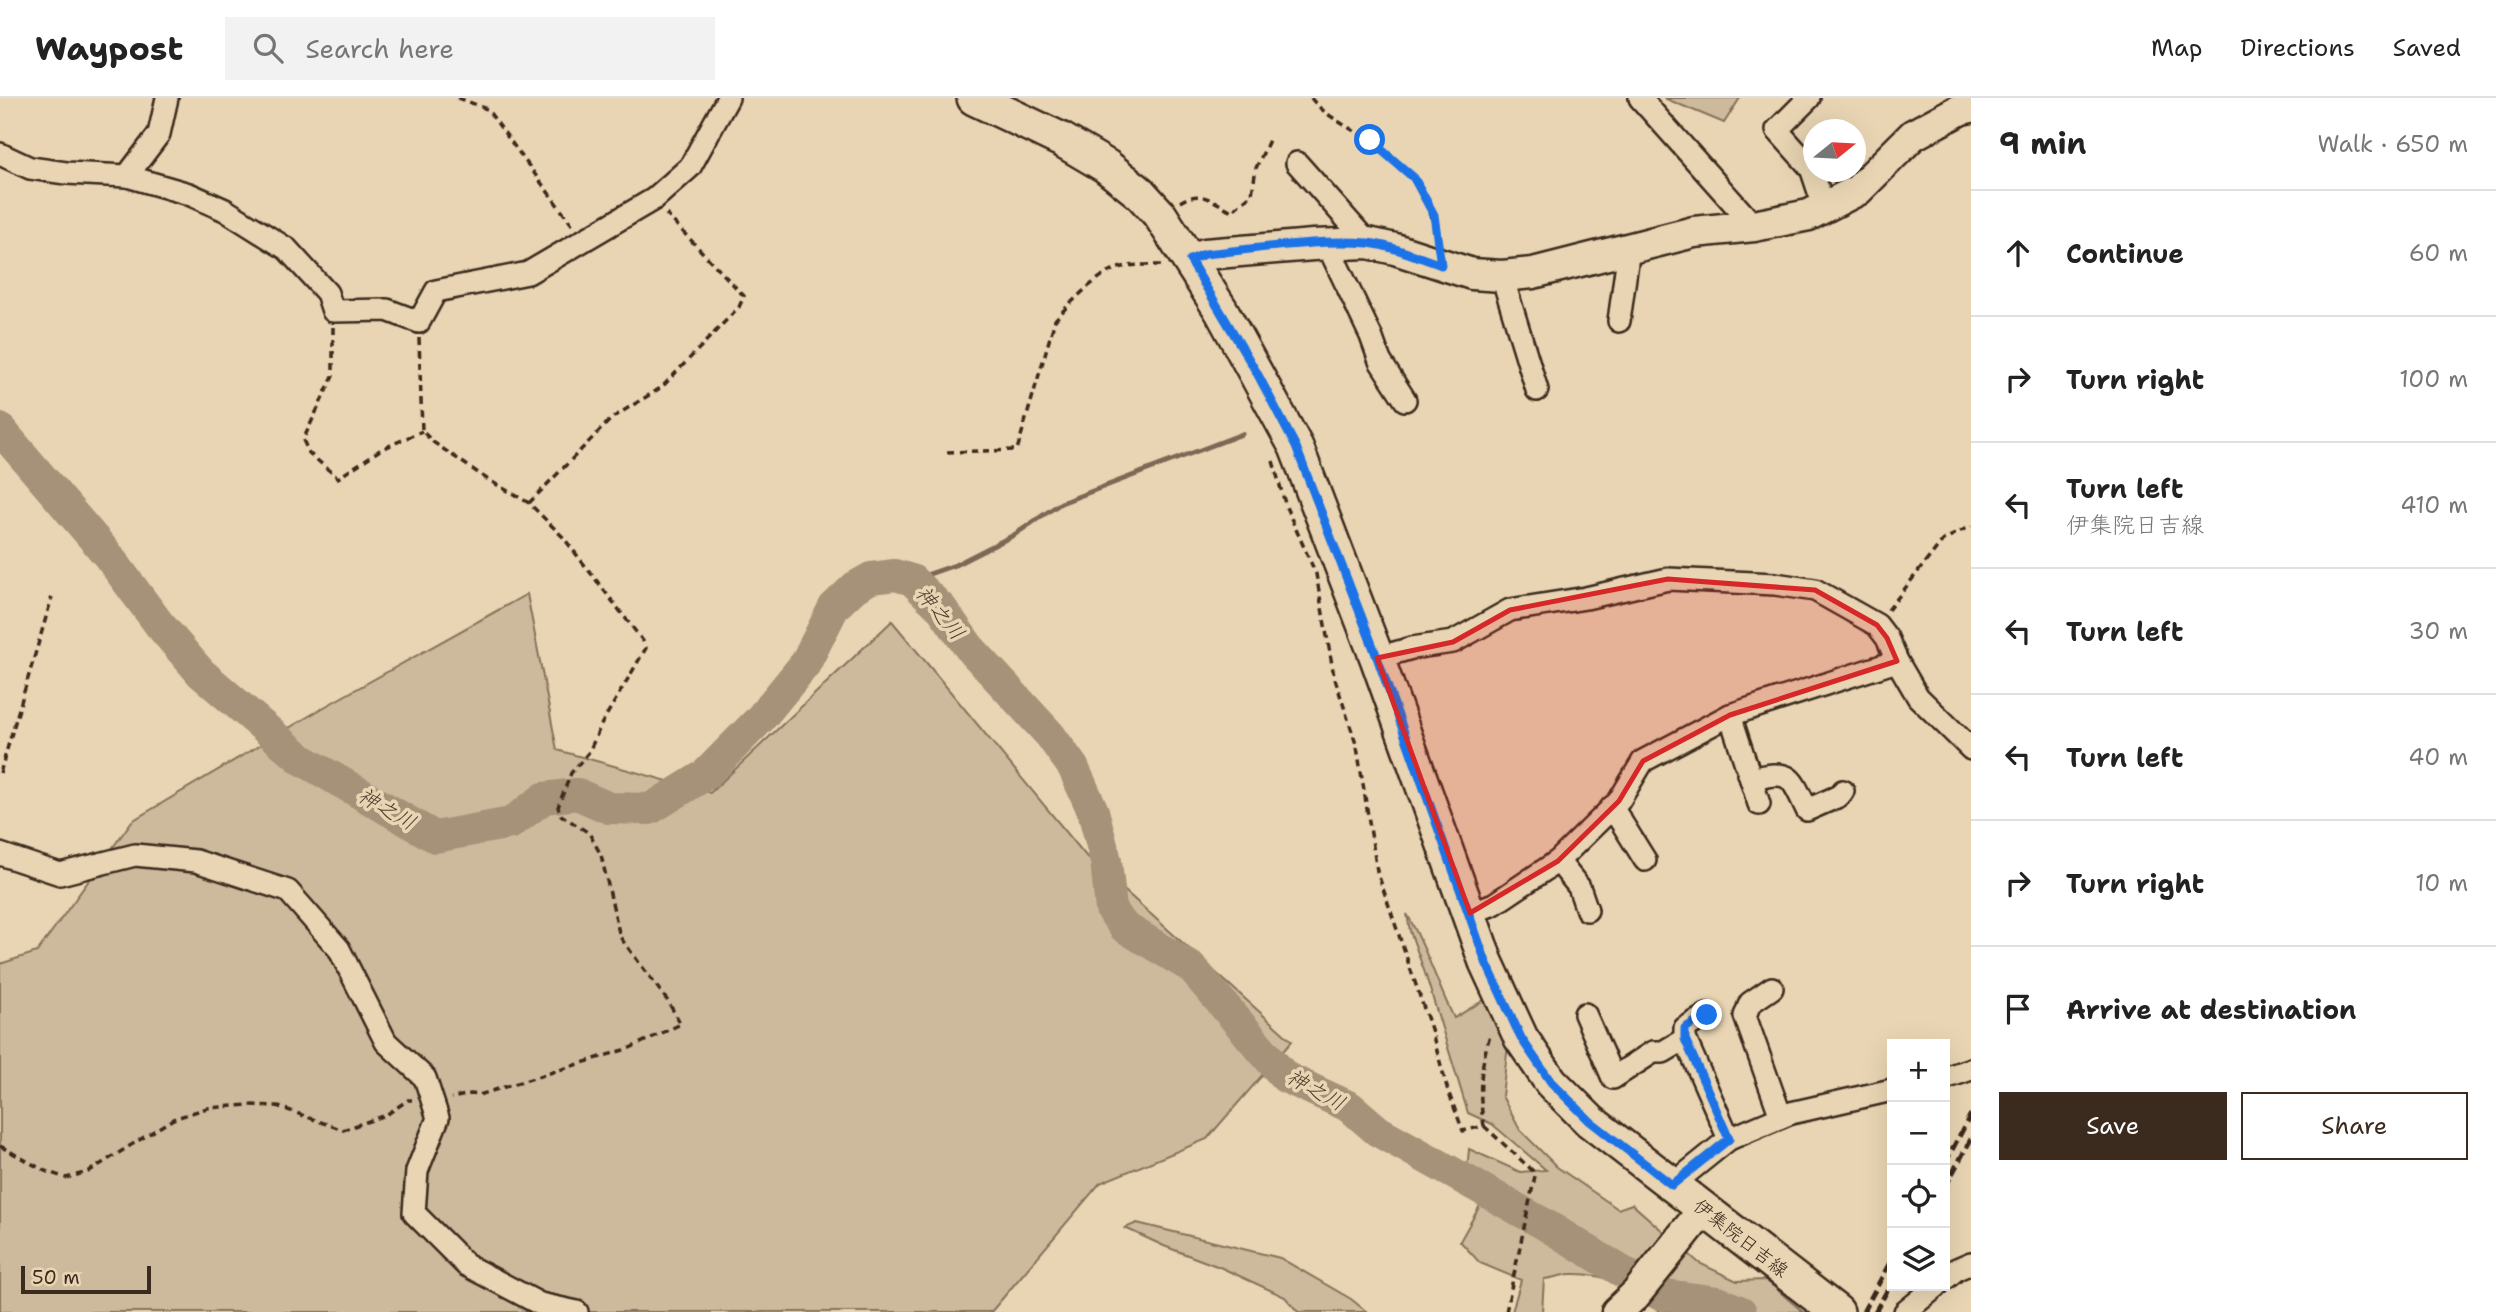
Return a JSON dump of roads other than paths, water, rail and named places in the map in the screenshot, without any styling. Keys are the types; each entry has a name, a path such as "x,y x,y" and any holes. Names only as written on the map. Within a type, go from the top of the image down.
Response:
{"main road":[{"name":"伊集院日吉線","path":"974,98 1018,107 1106,166 1140,193 1160,215 1190,260 1251,362 1296,447 1377,657 1504,1005 1521,1038 1551,1082 1590,1121 1837,1312"}],"street":[{"path":"127,176 159,134 167,98"},
{"path":"0,154 30,168 127,176 189,194 225,210 287,249 321,284 333,311 387,310 419,322 436,291 528,273 652,200 690,167 728,98"},
{"path":"1640,98 1754,226"},
{"path":"1810,98 1777,130 1811,168 1824,207"},
{"path":"1190,260 1205,254 1368,243 1472,274 1502,276 1533,273 1694,232 1754,226 1809,215 1858,190 1913,135 1961,109 1971,107"},
{"path":"1297,163 1368,243"},
{"path":"1327,244 1371,336 1380,361 1405,400"},
{"path":"1619,321 1629,248"},
{"path":"1502,276 1537,390"},
{"path":"1377,657 1453,642 1510,610 1586,598 1668,579 1775,583 1815,590 1877,625 1887,638 1918,697 1971,749"},
{"path":"1470,914 1494,904 1558,861 1619,801 1643,761 1730,715 1897,661"},
{"path":"1730,715 1759,804"},
{"path":"1751,779 1778,773 1787,776 1795,785 1807,810 1839,796 1843,791"},
{"path":"1612,807 1645,860"},
{"path":"0,854 61,874 135,855 195,861 288,891 339,949 386,1042 425,1078 438,1118 416,1171 414,1213 466,1265 540,1304 578,1312"},
{"path":"1558,861 1579,887 1587,910"},
{"path":"1772,988 1750,1003 1745,1016 1781,1117"},
{"path":"1584,1014 1613,1079 1654,1052 1663,1052 1685,1039"},
{"path":"1707,1015 1685,1028 1685,1039 1729,1139"},
{"path":"1950,1076 1971,1069"},
{"path":"1672,1185 1729,1139 1781,1117 1887,1091"},
{"path":"1626,1303 1704,1209"},
{"path":"1950,1275 1971,1263"},
{"path":"1905,1312 1931,1291"}],"waterway":[{"name":"神之川","path":"0,429 107,554 159,624 201,673 301,759 435,837 511,823 544,798 577,794 609,808 650,809 705,775 760,719 805,664 834,607 855,587 871,578 895,575 912,580 942,609 969,647 1050,735 1073,767 1093,811 1106,861 1111,909 1124,927 1191,967 1285,1077 1350,1107 1378,1131 1544,1224 1659,1294 1718,1302 1741,1312"},
{"path":"912,580 955,565 1014,535 1061,503 1242,434"}],"railway":[{"path":"1950,1154 1971,1114"},
{"path":"1950,1178 1971,1139"},
{"path":"1863,1312 1887,1268"},
{"path":"1875,1312 1887,1291"}]}
